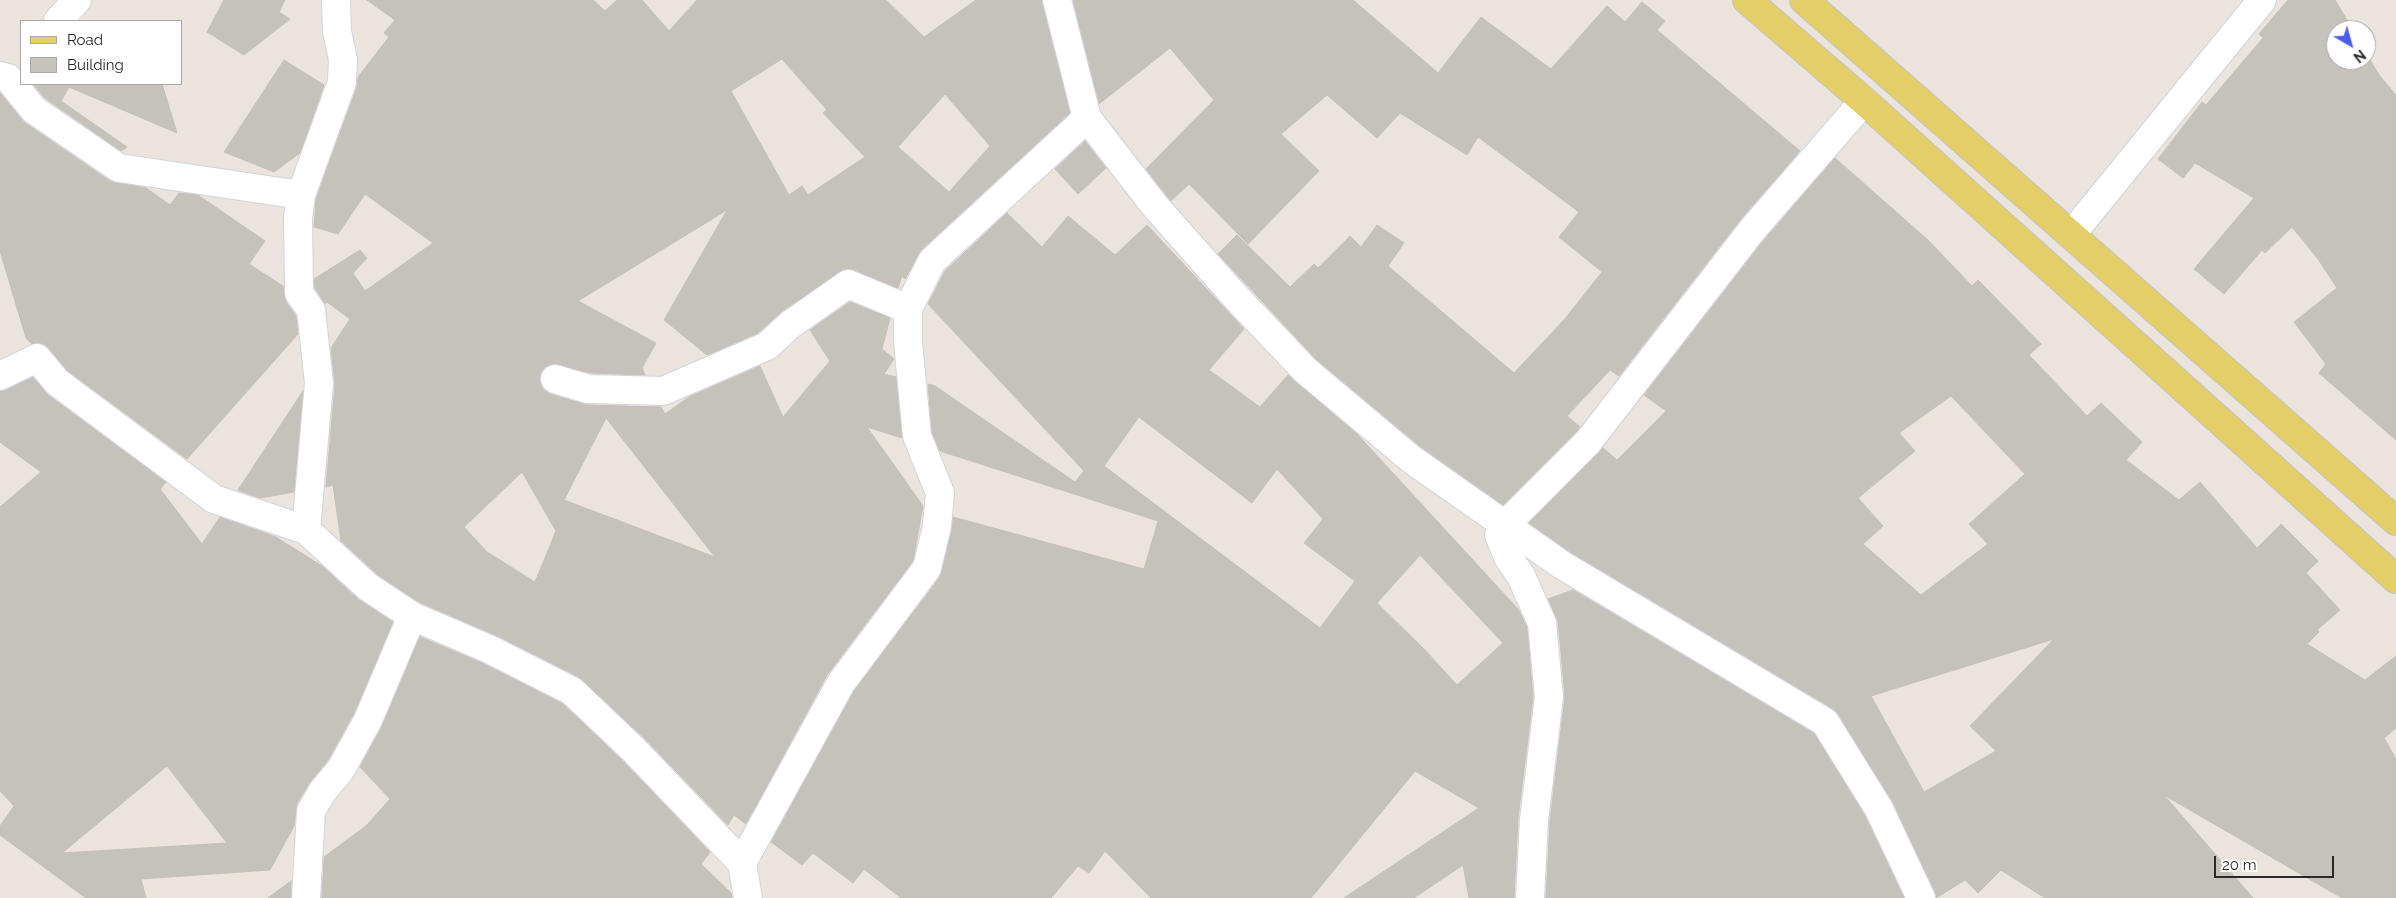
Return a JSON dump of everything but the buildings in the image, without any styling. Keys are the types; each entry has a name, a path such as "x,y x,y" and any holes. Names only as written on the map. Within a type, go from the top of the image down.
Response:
{"main road":[{"path":"1747,0 1864,101 2396,579"},
{"path":"1804,0 2396,521"}],"street":[{"path":"59,20 77,0"},
{"path":"306,530 320,383 311,310 299,293 298,217 301,195 342,82 343,60 337,31 336,0"},
{"path":"1057,0 1087,118 1154,206 1305,370 1411,459 1562,565 1826,722 1879,809 1921,898"},
{"path":"2071,235 2262,0"},
{"path":"10,72 34,110 119,168 301,195"},
{"path":"1530,898 1534,820 1549,697 1542,623 1521,576 1508,557 1499,535 1505,525 1588,442 1752,230 1864,101"},
{"path":"742,863 841,683 927,568 937,526 940,493 917,436 908,342 908,308 932,261 1087,118"},
{"path":"556,379 588,389 663,391 767,346 791,324 848,284 908,308"},
{"path":"0,376 37,358 57,382 214,499 306,530 368,587 412,616 489,648 572,691 634,748 742,863 748,898"},
{"path":"306,898 311,811 322,792 341,769 368,720 412,616"}]}
